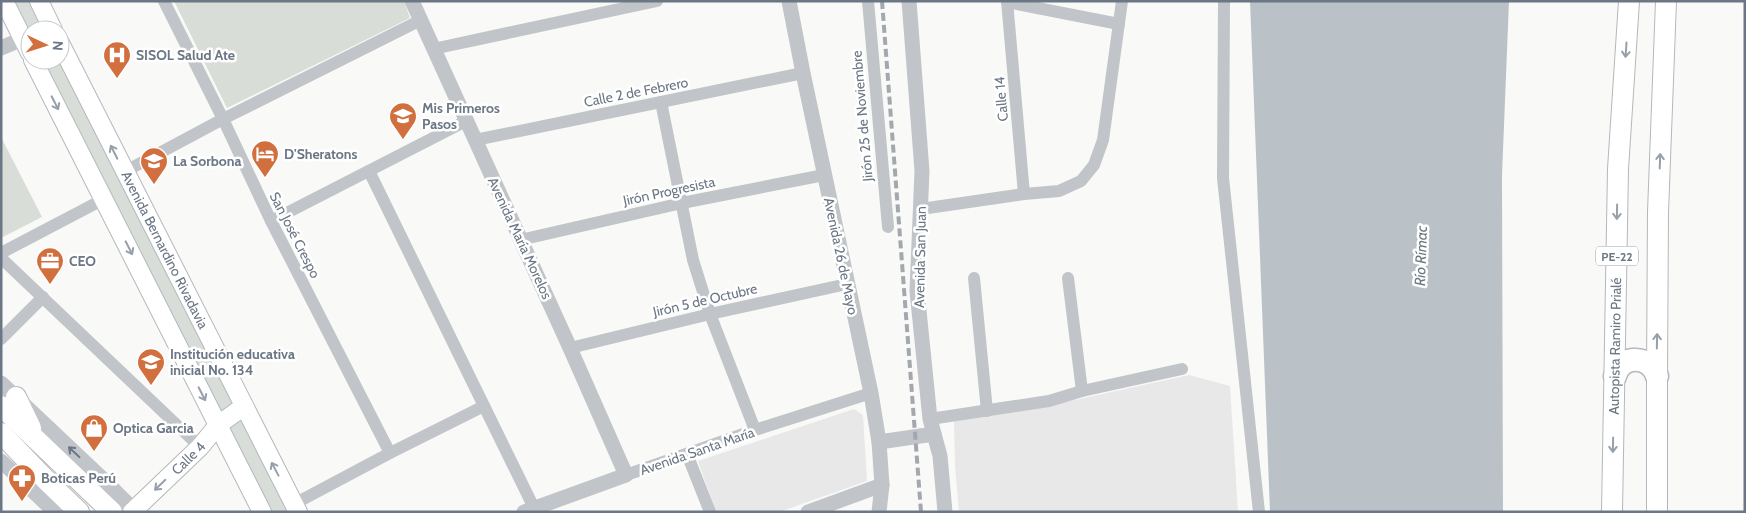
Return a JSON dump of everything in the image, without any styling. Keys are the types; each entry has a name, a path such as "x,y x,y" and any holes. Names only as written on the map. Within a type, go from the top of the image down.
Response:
{"highway":[{"path":"1614,376 1624,363 1636,359 1651,365 1656,376"}],"main road":[{"path":"4,1 20,34"},
{"path":"39,1 48,20"},
{"name":"Autopista Ramiro Prialé","path":"1612,512 1618,169 1629,1"},
{"name":"PE-22","path":"1657,512 1658,212 1666,1"},
{"name":"Avenida Bernardino Rivadavia","path":"70,63 243,407 296,508"},
{"path":"38,70 262,512"},
{"path":"9,402 36,439 112,512"},
{"name":"Calle 4","path":"134,511 200,447 218,425 243,407"},
{"path":"1,433 80,512"},
{"path":"1,448 23,455"}],"street":[{"name":"San José Crespo","path":"164,1 271,221 390,453"},
{"name":"Avenida María Morelos","path":"412,1 419,21 570,348 626,475"},
{"path":"433,49 657,1"},
{"name":"Avenida 26 de Mayo","path":"789,1 871,393 879,442 882,485 878,512"},
{"name":"Jirón 25 de Noviembre","path":"868,1 888,227"},
{"name":"Avenida San Juan","path":"909,1 922,171 917,291 930,419 940,456 945,512"},
{"path":"921,209 1024,194 1059,191 1081,181 1094,165 1103,140 1122,1"},
{"path":"1224,1 1223,178 1259,512"},
{"path":"1007,2 1119,24"},
{"name":"Calle 14","path":"1007,2 1024,194"},
{"path":"124,172 223,119 419,21"},
{"path":"1,48 20,46"},
{"name":"Calle 2 de Febrero","path":"475,140 803,73"},
{"path":"661,102 693,260 710,314 755,430"},
{"path":"271,221 466,121"},
{"path":"369,170 484,406 529,510"},
{"name":"Jirón Progresista","path":"520,240 824,174"},
{"path":"1,253 104,199"},
{"path":"1,258 200,447"},
{"path":"974,278 987,411"},
{"path":"1068,278 1082,391"},
{"name":"Jirón 5 de Octubre","path":"570,348 710,314 848,284"},
{"path":"1,339 43,297"},
{"path":"930,419 1049,402 1082,391 1182,369"},
{"path":"1,383 9,402 134,511"},
{"name":"Avenida Santa María","path":"529,510 755,430 871,393"},
{"path":"296,508 390,453 484,406"},
{"path":"879,442 934,434"},
{"path":"688,454 710,512"},
{"path":"1,461 55,512"},
{"path":"808,512 882,485"}],"shaded area":[{"path":"15,1 30,1 40,20 24,20"},
{"path":"174,1 404,1 410,18 227,108"},
{"path":"49,70 65,70 234,404 223,411 220,409"},
{"path":"1,137 42,217 1,238"},
{"path":"1189,375 1230,386 1238,512 959,512 954,420 1066,402"},
{"path":"854,409 863,415 867,481 779,512 716,512 698,461"},
{"path":"243,421 289,512 270,512 230,430 231,427"}],"water":[{"name":"Río Rímac","path":"1250,1 1509,1 1502,175 1503,512 1270,512"}],"railway":[{"path":"882,1 921,512"}],"place":[{"name":"SISOL Salud Ate","path":"117,79"},
{"name":"Mis Primeros Pasos","path":"403,140"},
{"name":"D'Sheratons","path":"265,178"},
{"name":"La Sorbona","path":"154,185"},
{"name":"CEO","path":"50,285"},
{"name":"Institución educativa inicial No. 134","path":"151,386"},
{"name":"Optica Garcia","path":"94,452"},
{"name":"Boticas Perú","path":"22,502"}]}
